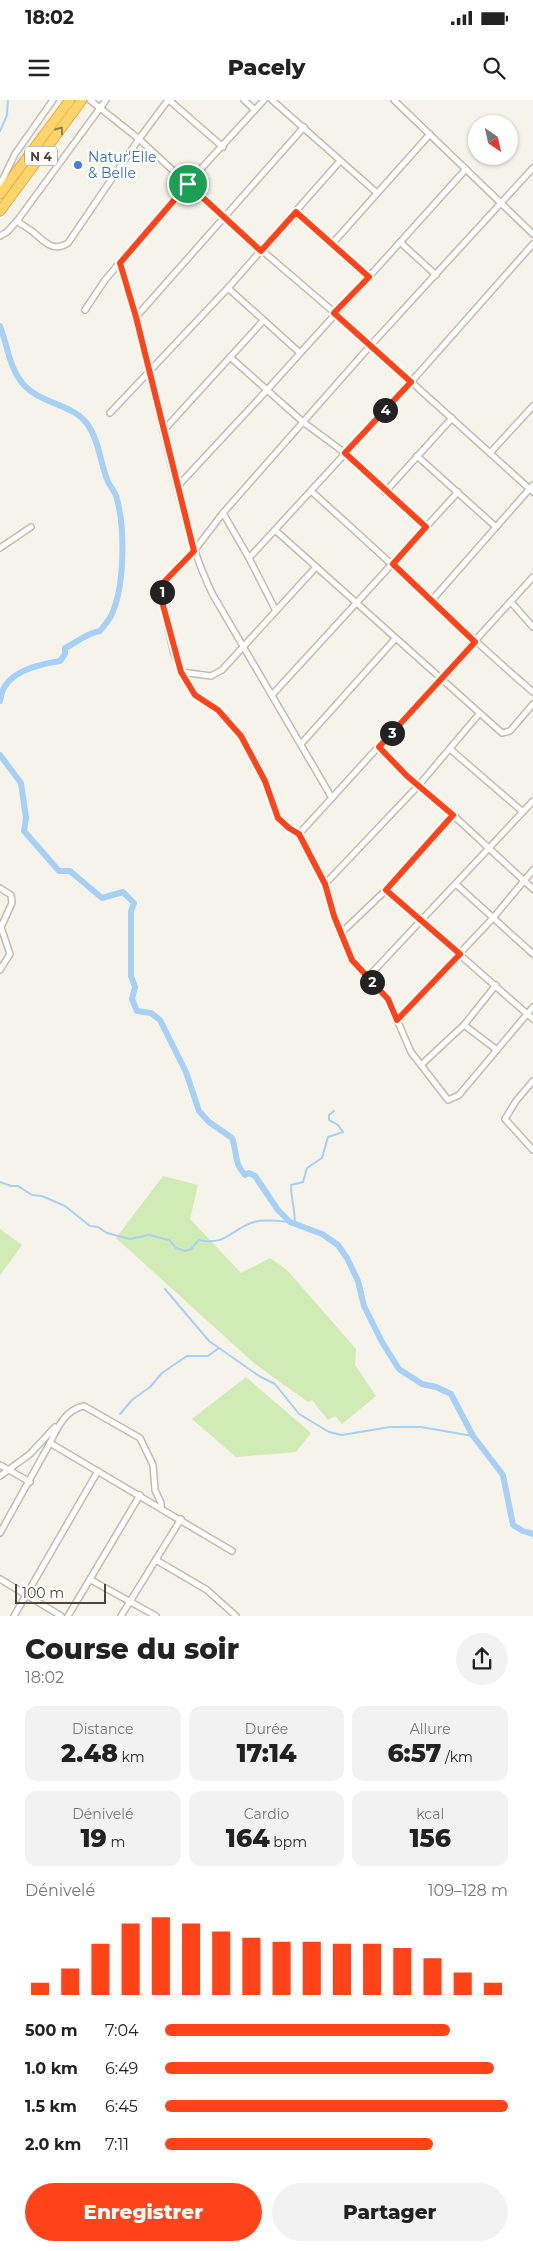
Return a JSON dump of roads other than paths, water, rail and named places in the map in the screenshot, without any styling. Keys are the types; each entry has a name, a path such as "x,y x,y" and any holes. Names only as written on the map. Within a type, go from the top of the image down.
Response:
{"highway":[{"name":"N 4","path":"0,194 70,100"},
{"name":"N 4","path":"0,212 82,100"}],"street":[{"path":"0,185 15,154 53,100"},
{"path":"90,100 139,138 261,251 334,313 532,489 496,526 432,600"},
{"path":"0,236 7,232 17,221 106,100"},
{"path":"17,221 46,244 63,246 68,243 139,138 168,100 222,146"},
{"path":"244,100 255,110"},
{"path":"84,310 120,263 264,100"},
{"path":"272,100 377,193"},
{"path":"394,100 533,234"},
{"path":"136,317 304,127"},
{"path":"332,244 430,134"},
{"path":"110,413 228,288 340,161"},
{"path":"177,487 267,390 334,313 369,277 466,168"},
{"path":"533,168 370,346 223,513 194,551 164,582 161,598 181,672 195,695 218,710 241,736 265,781 278,818 299,834 325,884 340,934 352,960 388,999 408,1047 448,1100 459,1095 533,1007"},
{"path":"296,212 369,277"},
{"path":"400,242 436,274"},
{"path":"249,558 411,382 533,244"},
{"path":"120,263 136,317 194,551 213,595 332,798"},
{"path":"228,288 300,352"},
{"path":"163,431 263,321"},
{"path":"230,357 303,422 345,453 385,492 426,527"},
{"path":"490,453 533,406"},
{"path":"385,492 452,418"},
{"path":"418,456 496,526"},
{"path":"311,491 393,564 475,642 533,692"},
{"path":"272,695 458,492"},
{"path":"223,513 276,611"},
{"path":"0,548 31,527"},
{"path":"275,530 502,733 505,734 510,731 533,704"},
{"path":"181,672 212,676 217,674 244,648 316,567"},
{"path":"299,834 533,577"},
{"path":"511,602 533,627"},
{"path":"301,744 395,639"},
{"path":"325,884 419,784 479,714"},
{"path":"379,747 407,776 419,784 533,889"},
{"path":"450,748 523,812"},
{"path":"368,977 421,919 457,885 533,801"},
{"path":"340,934 386,890 453,815"},
{"path":"397,1020 493,918 533,870"},
{"path":"457,885 533,954"},
{"path":"0,888 11,895 12,903 1,927 10,954 0,970"},
{"path":"386,890 533,1019"},
{"path":"421,1065 464,1025 496,985"},
{"path":"464,1025 496,1050"},
{"path":"532,1083 516,1101 505,1119 533,1150"},
{"path":"0,1476 30,1454 68,1414 76,1408 84,1406 140,1438 153,1465 155,1490 161,1507"},
{"path":"0,1533 2,1525 30,1482 60,1424 68,1414"},
{"path":"50,1443 161,1507 232,1551"},
{"path":"0,1465 30,1482"},
{"path":"14,1616 98,1471"},
{"path":"68,1616 140,1495"},
{"path":"121,1616 181,1519"},
{"path":"156,1560 207,1590 236,1616"},
{"path":"0,1578 61,1616"},
{"path":"90,1580 156,1616"}],"waterway":[{"path":"0,131 7,115 8,100"},
{"path":"0,326 15,372 24,385 39,396 66,408 82,418 92,431 108,482 116,496 120,511 122,542 121,574 116,604 111,616 100,631 86,636 65,648 65,654 60,661 22,671 16,675 4,688 0,701"},
{"path":"0,755 21,783 26,818 24,831 59,871 70,871 102,898 123,892 134,903 131,911 131,976 135,987 132,999 137,1011 151,1013 160,1020 186,1072 199,1111 209,1122 232,1138 241,1171 245,1175 249,1173 255,1176 278,1210 290,1222 322,1234 338,1245 347,1258 358,1281 364,1306 382,1342 399,1369 422,1384 436,1387 451,1394 473,1436 503,1475 513,1525 533,1534"},
{"path":"295,1224 291,1185 303,1182 307,1168 322,1158 328,1137 343,1132 338,1125 329,1120 329,1115 334,1111"},
{"path":"0,1182 11,1186 18,1186 32,1195 42,1196 65,1206 90,1226 98,1227 107,1233 130,1239 149,1235 169,1240 176,1248 185,1251 191,1249 199,1240 216,1241 223,1239 254,1222 268,1220 290,1222"},
{"path":"165,1289 209,1341 259,1376 275,1384 299,1414 329,1432 342,1435 390,1427 421,1427 473,1436"},
{"path":"120,1414 132,1400 150,1387 162,1373 187,1356 208,1356 219,1348"}],"place":[{"name":"Natur'Elle & Belle","path":"78,165"}]}
